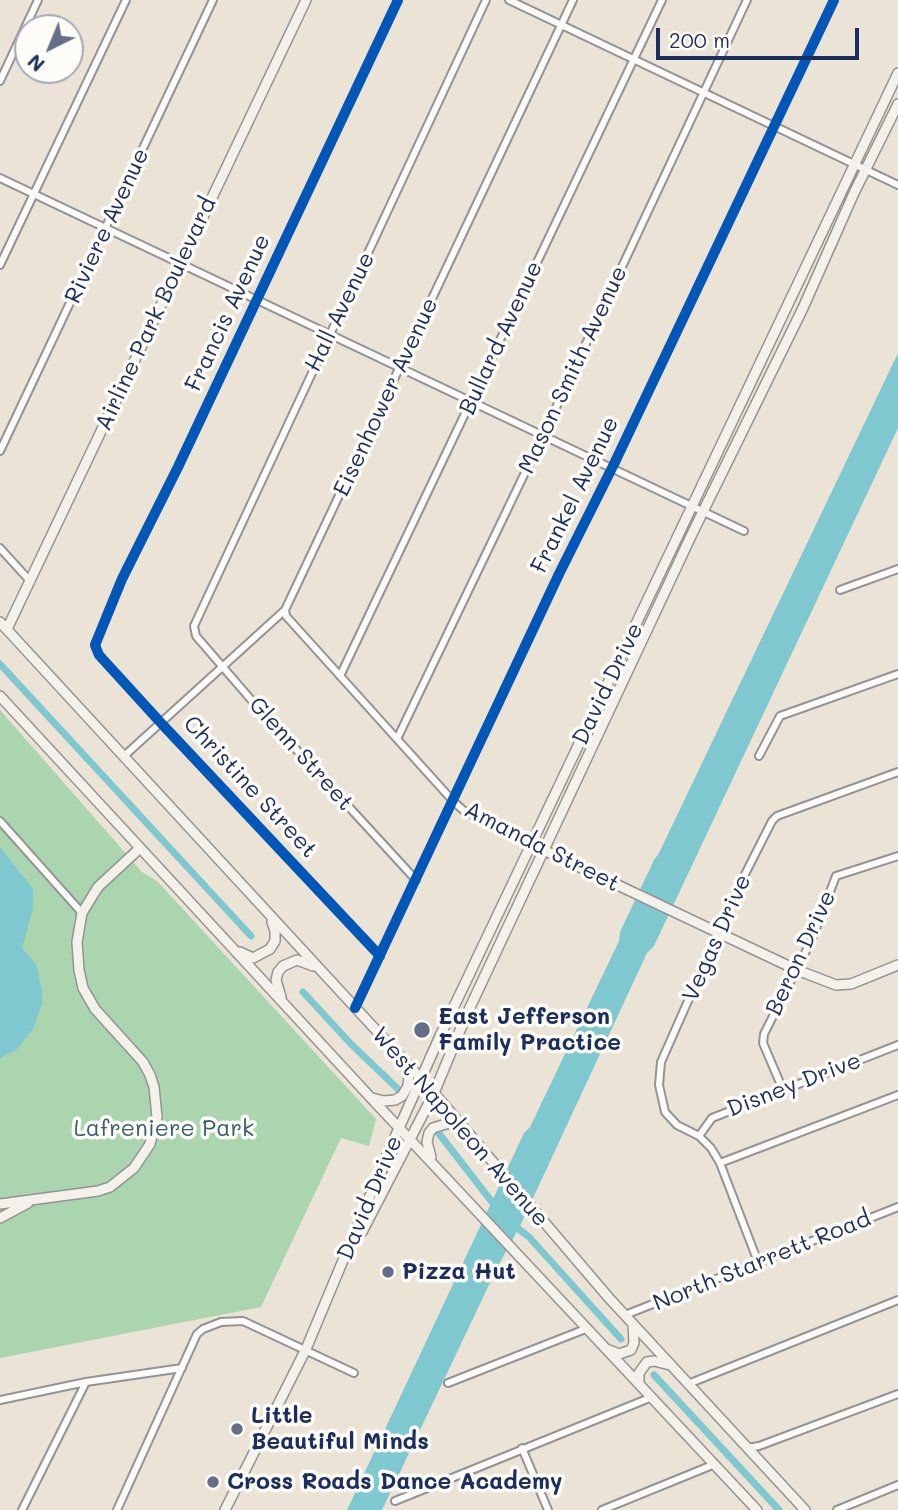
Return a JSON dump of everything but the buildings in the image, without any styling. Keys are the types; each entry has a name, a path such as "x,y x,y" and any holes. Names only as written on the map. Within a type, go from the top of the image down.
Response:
{"main road":[{"name":"Airline Park Boulevard","path":"3,626 30,581 306,0"},
{"name":"David Drive","path":"225,1510 306,1349 441,1035 898,73"},
{"name":"David Drive","path":"328,1300 434,1093 466,1016 898,104"},
{"name":"West Napoleon Avenue","path":"3,626 434,1093 538,1217 633,1324 805,1510"},
{"path":"613,674 626,680"},
{"name":"West Napoleon Avenue","path":"0,696 757,1510"},
{"name":"Amanda Street","path":"531,844 671,912 836,985 851,984 898,965"},
{"path":"0,1204 98,1191 122,1179 144,1155 155,1130 155,1089 150,1074 143,1062 94,1009 83,988 76,942 82,913 98,887 140,848"},
{"path":"232,948 253,958 270,949 275,941 275,931 267,914"},
{"path":"285,1004 276,980 283,966 297,960 318,968"},
{"path":"371,1098 384,1101 402,1096 408,1086 409,1076 401,1058"},
{"path":"433,1162 427,1142 429,1133 440,1124 449,1123 474,1138"},
{"path":"0,1218 32,1200"},
{"path":"608,1350 619,1354 631,1350 634,1343 633,1324"},
{"path":"639,1383 639,1373 647,1362 654,1361 671,1366"}],"street":[{"path":"0,81 38,0"},
{"path":"0,265 126,0"},
{"name":"Riviere Avenue","path":"0,451 213,0"},
{"name":"Francis Avenue","path":"95,644 122,579 178,467 398,0"},
{"name":"Hall Avenue","path":"194,624 486,0"},
{"path":"509,0 898,185"},
{"name":"Eisenhower Avenue","path":"123,757 285,610 573,0"},
{"name":"Bullard Avenue","path":"340,676 662,0"},
{"name":"Mason Smith Avenue","path":"397,739 747,0"},
{"name":"Frankel Avenue","path":"355,1008 834,0"},
{"path":"0,178 744,531"},
{"path":"0,548 30,581"},
{"path":"840,590 898,569"},
{"name":"Amanda Street","path":"285,610 286,616 453,801 463,810 531,844"},
{"name":"Glenn Street","path":"194,624 196,636 222,666 416,880"},
{"name":"Christine Street","path":"95,644 99,655 161,723 380,956"},
{"path":"759,756 780,716 898,674"},
{"name":"Vegas Drive","path":"758,1262 720,1163 711,1147 699,1136 677,1125 665,1112 660,1094 661,1062 738,888 777,816 898,772"},
{"path":"0,821 82,913"},
{"name":"Beron Drive","path":"783,1090 763,1043 764,1034 812,939 836,876 898,856"},
{"name":"Disney Drive","path":"699,1136 712,1118 898,1045"},
{"path":"720,1163 898,1095"},
{"name":"North Starrett Road","path":"625,1315 898,1207"},
{"path":"688,1384 898,1300"},
{"path":"117,1510 198,1334 203,1329 221,1322 243,1321 354,1373"},
{"path":"449,1383 588,1328"},
{"path":"0,1400 86,1382 182,1368"},
{"path":"22,1510 86,1382"},
{"path":"747,1448 898,1394"},
{"path":"395,1501 652,1397"},
{"path":"522,1448 548,1510"},
{"path":"602,1510 715,1464"},
{"path":"837,1510 898,1485"}],"green space":[{"name":"Lafreniere Park","path":"0,710 142,872 157,881 376,1119 369,1146 341,1138 261,1307 0,1358"}],"water":[{"path":"898,353 898,428 654,946 647,953 520,1226 498,1266 382,1510 347,1510 524,1133 530,1127 619,941 620,932 654,860"},
{"path":"0,847 33,889 33,909 22,948 36,964 42,1004 33,1029 17,1049 0,1058"}],"waterway":[{"path":"0,664 251,936"},
{"path":"303,992 350,1043 399,1090"},
{"path":"437,1131 499,1211"},
{"path":"512,1224 529,1237 621,1339"},
{"path":"654,1375 779,1510"}],"cycle path":[{"path":"380,956 161,723 99,655 95,645 122,579 178,467 398,0"},
{"path":"355,1008 834,0"}],"place":[{"name":"East Jefferson Family Practice","path":"422,1030"},
{"name":"Pizza Hut","path":"388,1272"},
{"name":"Little Beautiful Minds","path":"237,1429"},
{"name":"Cross Roads Dance Academy","path":"213,1482"}]}
